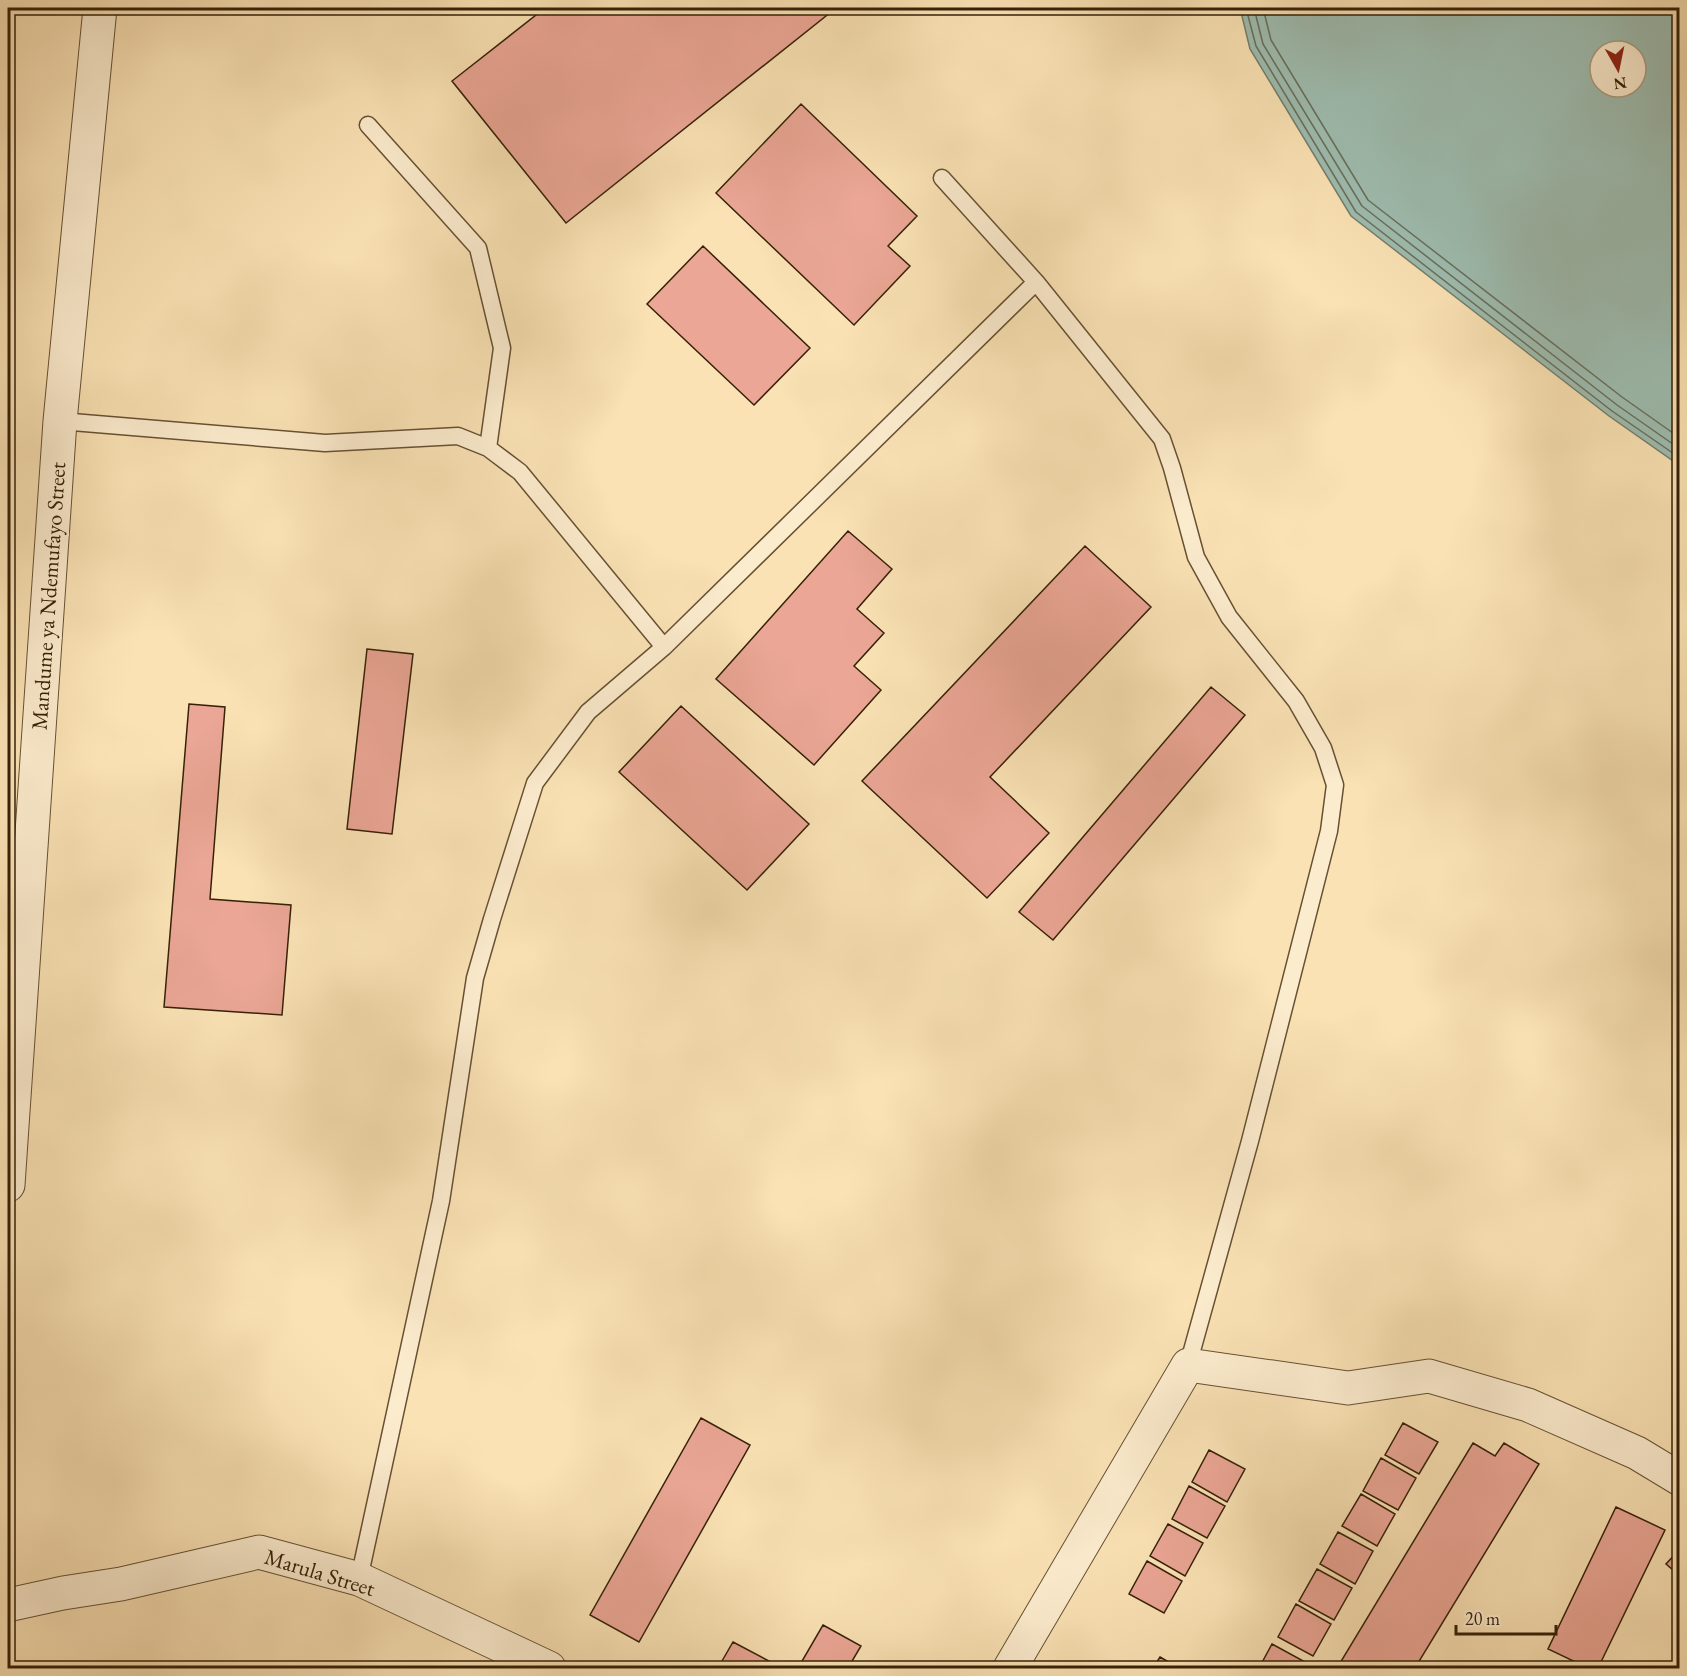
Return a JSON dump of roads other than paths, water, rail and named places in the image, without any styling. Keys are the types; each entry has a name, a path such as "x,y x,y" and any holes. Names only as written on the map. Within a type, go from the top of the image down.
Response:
{"street":[{"name":"Mandume ya Ndemufayo Street","path":"8,1185 60,421 100,8"},
{"path":"1010,1668 1188,1365 1348,1388 1429,1376 1528,1405 1637,1453 1680,1479"},
{"name":"Marula Street","path":"8,1605 121,1584 259,1552 359,1579 549,1668"}],"lane":[{"path":"368,125 478,248 502,348 488,448"},
{"path":"942,178 1036,282 1162,439 1196,557 1229,617 1296,701 1323,748 1335,785 1326,843 1250,1141 1188,1365"},
{"path":"359,1579 441,1201 475,978 535,783 588,712 664,647 1036,282"},
{"path":"60,421 325,443 458,436 488,448 520,472 664,647"}],"water":[{"path":"1240,8 1679,8 1679,465 1609,416 1351,216 1250,49"}]}
